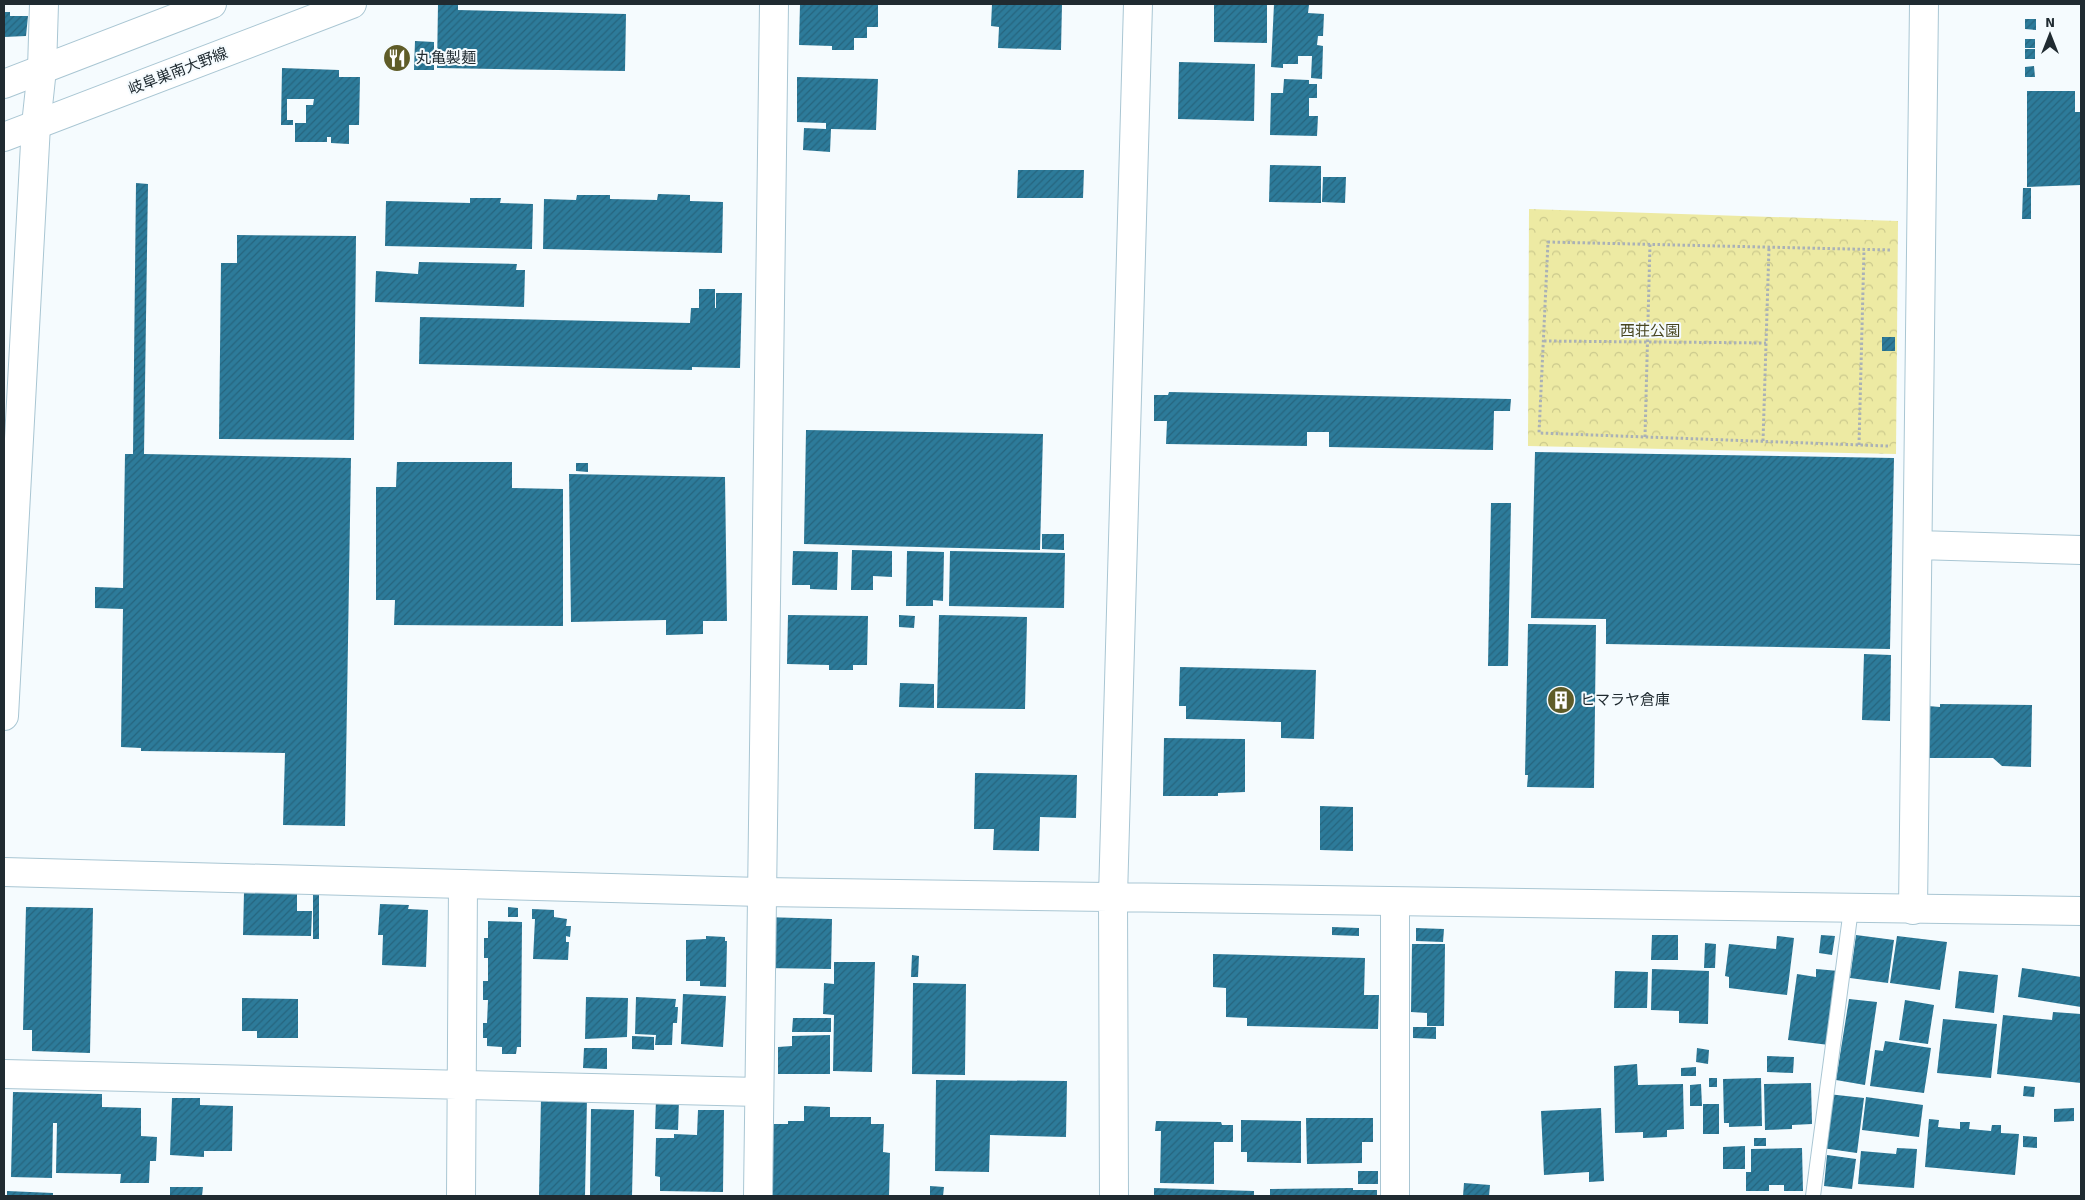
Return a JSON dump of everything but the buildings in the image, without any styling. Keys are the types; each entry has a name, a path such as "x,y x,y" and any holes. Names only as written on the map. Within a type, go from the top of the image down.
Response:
{"street":[{"path":"4,716 36,125 42,69 44,4"},
{"path":"4,84 212,4"},
{"name":"岐阜巣南大野線","path":"4,137 352,4"},
{"path":"758,1196 774,4"},
{"path":"1114,1196 1113,897 1138,4"},
{"path":"1913,910 1924,4"},
{"path":"1918,545 2081,550"},
{"path":"4,872 761,892 2081,911"},
{"path":"461,1196 463,884"},
{"path":"1396,902 1396,1196"},
{"path":"4,1074 759,1092"}],"lane":[{"path":"1813,1196 1851,909"}],"path":[{"path":"1919,447 1539,433 1548,242 1922,251"},
{"path":"1645,437 1650,244"},
{"path":"1763,441 1769,247"},
{"path":"1859,445 1864,250"},
{"path":"1544,341 1766,343"}],"green space":[{"name":"西荘公園","path":"1529,209 1898,221 1896,454 1528,446"}],"place":[{"name":"丸亀製麺","path":"397,58"},
{"name":"ヒマラヤ倉庫","path":"1561,700"}]}
